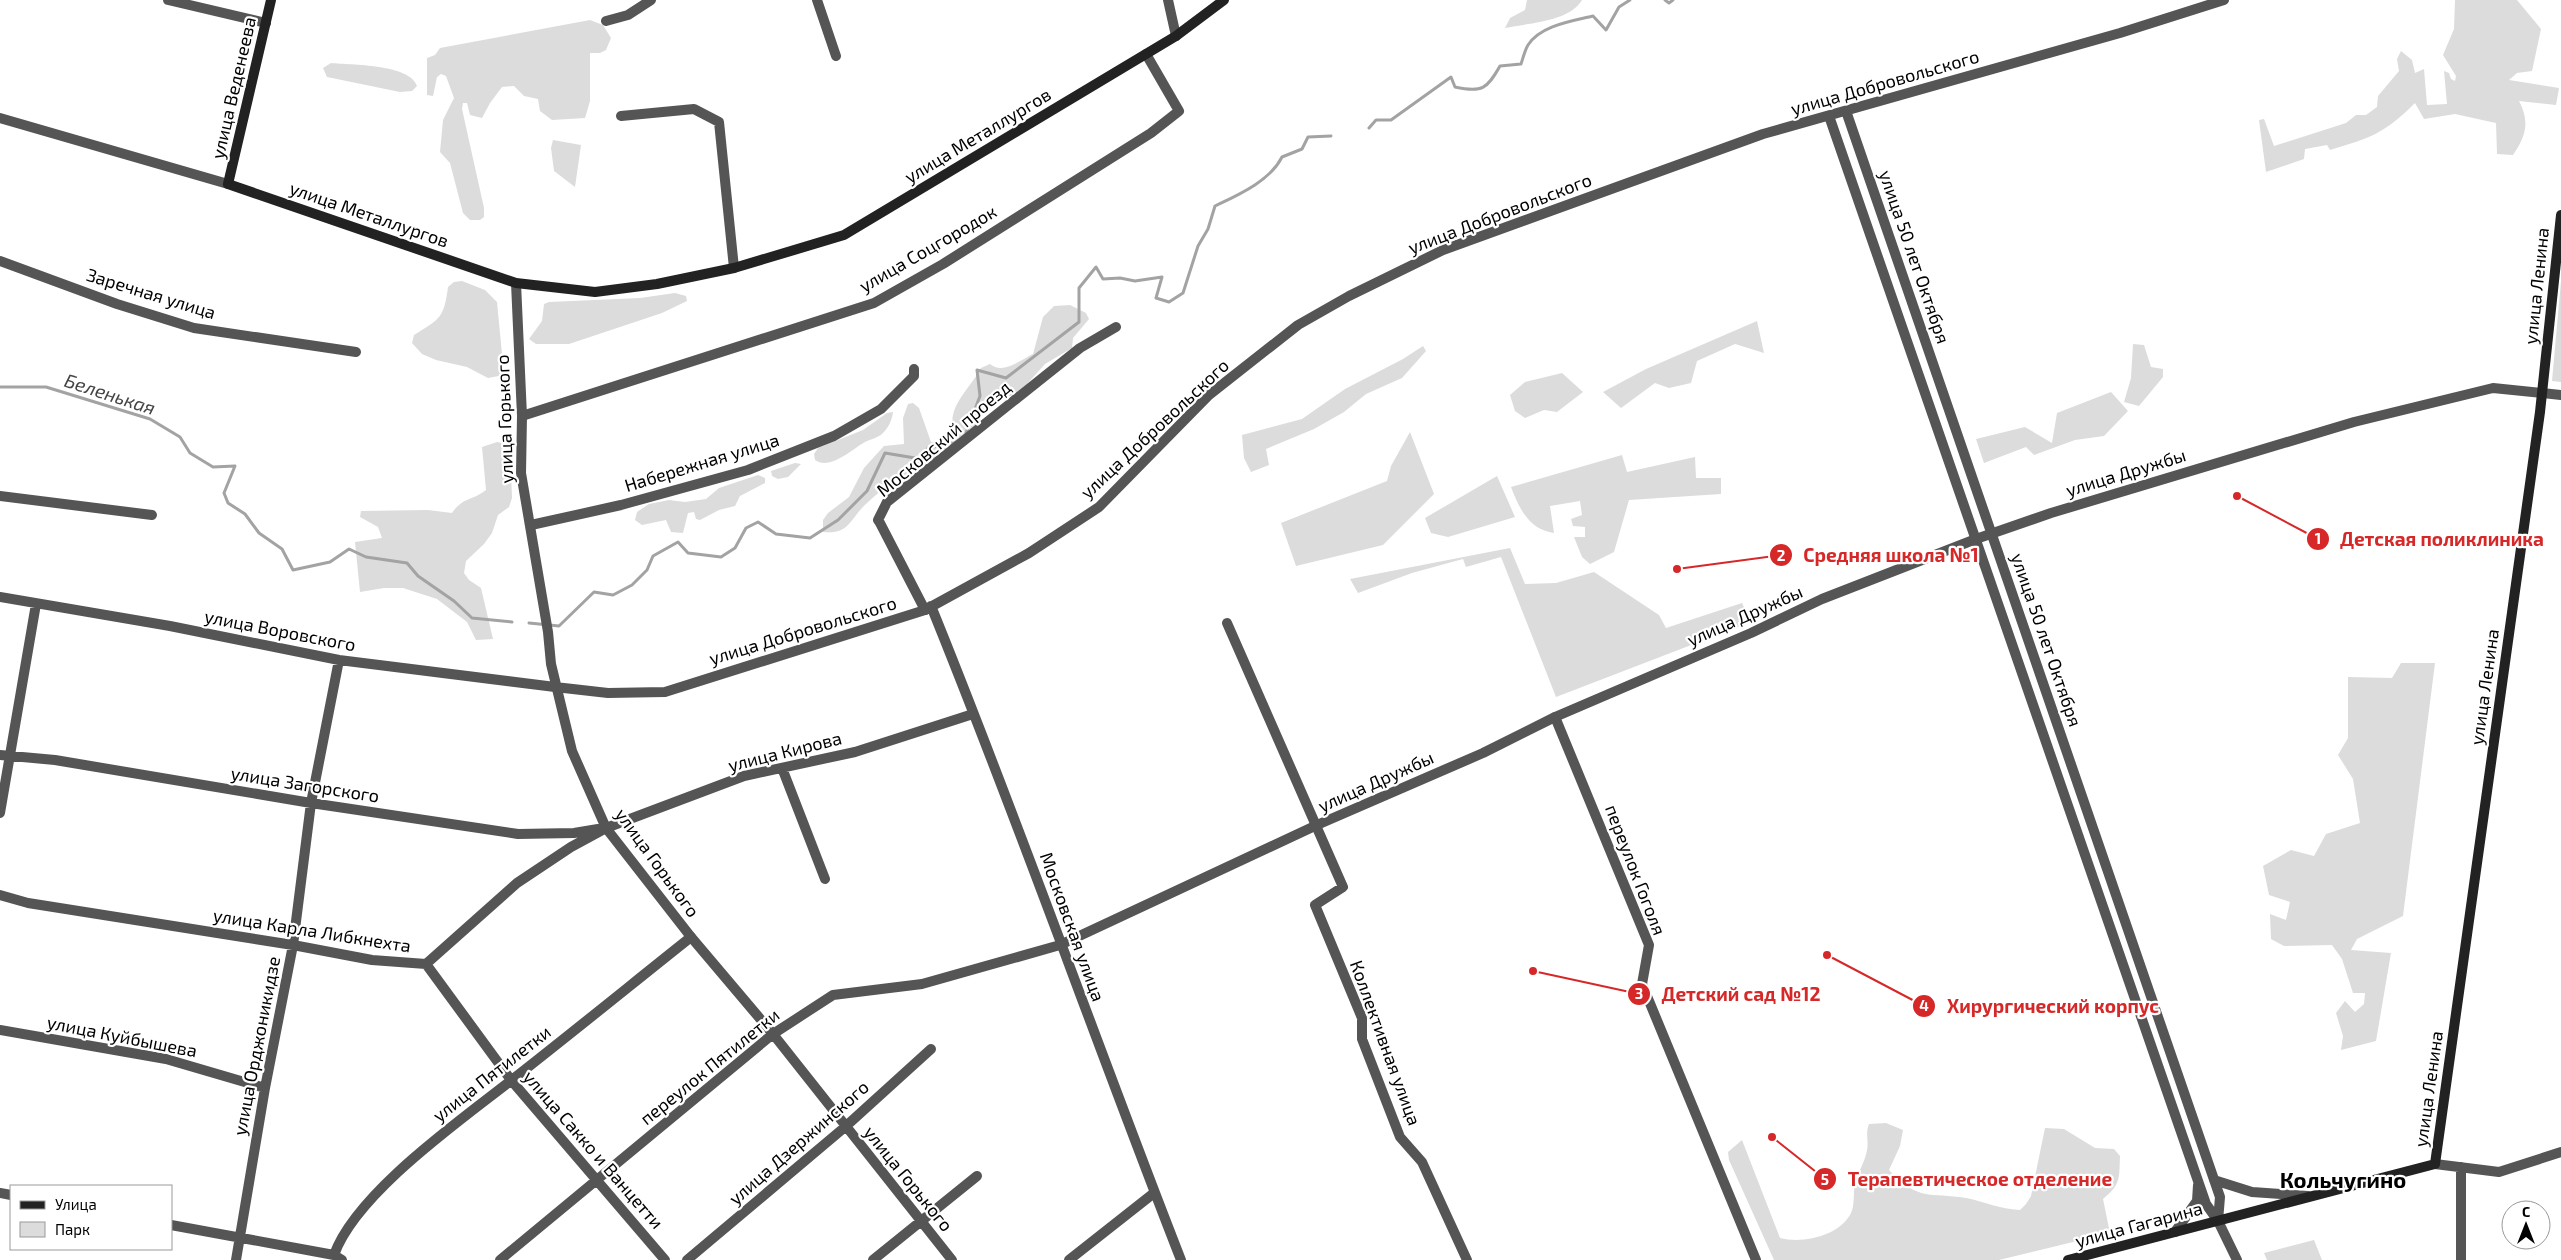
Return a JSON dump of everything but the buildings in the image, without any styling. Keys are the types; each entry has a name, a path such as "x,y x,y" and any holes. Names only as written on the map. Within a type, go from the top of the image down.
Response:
{"main road":[{"name":"улица Веденеева","path":"228,184 271,0"},
{"name":"улица Металлургов","path":"228,184 516,283 595,292 611,291 734,268 844,235 1176,36 1224,0"},
{"name":"улица Ленина","path":"2435,1164 2542,394 2561,215"},
{"name":"улица Гагарина","path":"2068,1260 2435,1164"}],"street":[{"path":"168,0 266,23"},
{"path":"606,21 628,15 651,0"},
{"path":"817,0 836,56"},
{"path":"1168,0 1176,36"},
{"name":"улица Добровольского","path":"556,687 608,693 665,692 928,608 1029,552 1100,507 1209,396 1298,325 1348,296 1444,250 1763,134 2120,33 2224,0"},
{"name":"улица Соцгородок","path":"522,416 874,303 943,264 1151,133 1179,111 1146,54"},
{"path":"621,116 694,109 719,122 734,268"},
{"name":"улица 50 лет Октября","path":"1846,111 2220,1197 2218,1221"},
{"name":"улица 50 лет Октября","path":"1829,116 2198,1182 2206,1204 2218,1221"},
{"name":"улица Металлургов","path":"0,118 228,184"},
{"name":"Заречная улица","path":"0,261 117,304 194,328 356,352"},
{"name":"улица Горького","path":"516,283 522,416 521,473 556,687 572,751 606,828 691,937 773,1034 952,1260"},
{"name":"Московский проезд","path":"928,608 878,520 887,502 1080,348 1116,327"},
{"name":"Набережная улица","path":"531,525 621,506 748,470 834,436 881,409 914,376 914,369"},
{"name":"улица Дружбы","path":"1060,945 1317,826 1483,753 1555,716 1751,633 1822,599 1976,539 2051,513 2338,426 2493,388 2561,395"},
{"path":"0,496 152,515"},
{"name":"улица Воровского","path":"0,597 170,626 340,660 556,687"},
{"path":"0,813 4,756 36,604"},
{"name":"Московская улица","path":"928,608 1034,868 1060,945 1154,1194 1181,1260"},
{"name":"Коллективная улица","path":"1227,623 1343,887 1315,905 1362,1018 1362,1039 1400,1137 1422,1162 1467,1260"},
{"name":"улица Орджоникидзе","path":"236,1260 265,1088 293,945 312,803 340,660"},
{"name":"улица Кирова","path":"606,828 744,776 855,752 972,714"},
{"name":"переулок Гоголя","path":"1555,716 1649,945 1642,984 1756,1260"},
{"name":"улица Загорского","path":"4,756 55,760 312,803 518,834 574,833 606,828"},
{"path":"782,768 825,879"},
{"name":"улица Карла Либкнехта","path":"0,895 28,903 293,945 372,960 426,964 517,883 571,847 606,828"},
{"name":"улица Пятилетки","path":"338,1258 339,1241 374,1196 445,1132 691,937"},
{"name":"переулок Пятилетки","path":"500,1260 773,1034 833,995 922,984 1060,945"},
{"name":"улица Сакко и Ванцетти","path":"426,964 511,1080 598,1179 665,1260"},
{"name":"улица Куйбышева","path":"0,1030 166,1059 265,1088"},
{"name":"улица Дзержинского","path":"686,1260 845,1127 931,1050"},
{"path":"2435,1164 2499,1172 2561,1152"},
{"path":"2461,1167 2461,1260"},
{"path":"873,1260 977,1176"},
{"path":"2214,1180 2252,1192 2312,1196"},
{"name":"улица 50 лет Октября","path":"2174,1232 2197,1201 2198,1182"},
{"path":"1069,1260 1154,1194"},
{"path":"2218,1221 2237,1260"},
{"path":"172,1225 338,1258"}],"green space":[{"path":"1527,0 1582,0 1568,13 1558,17 1505,28 1510,18 1525,10"},
{"path":"2455,0 2517,0 2541,29 2532,71 2517,73 2509,80 2559,88 2556,105 2519,101 2525,116 2525,129 2521,142 2513,155 2497,154 2496,123 2455,114 2424,119 2415,103 2394,122 2376,134 2330,150 2327,145 2305,149 2304,159 2266,172 2259,120 2264,119 2274,146 2346,123 2356,115 2366,115 2377,107 2378,96 2399,71 2397,59 2401,51 2412,60 2415,73 2424,69 2427,105 2447,104 2444,71 2449,73 2451,79 2455,81 2456,76 2443,55 2454,29"},
{"path":"590,20 603,25 611,38 606,50 600,53 590,53 590,101 585,118 552,120 540,111 538,99 524,96 514,86 502,87 482,118 470,115 467,103 463,103 462,109 484,208 484,217 480,220 470,220 463,213 450,163 440,152 443,120 454,98 446,76 441,74 437,77 433,96 427,95 427,58 435,55 440,48"},
{"path":"331,63 365,65 392,70 403,73 412,79 417,86 412,91 400,92 327,77 323,68"},
{"path":"553,140 581,145 575,187 554,171 551,148"},
{"path":"462,281 485,290 497,302 504,375 488,378 467,367 436,360 422,354 412,343 414,335 439,317 445,305 448,287 454,282"},
{"path":"2561,281 2561,382 2552,381"},
{"path":"675,293 686,296 687,301 662,313 569,344 536,344 529,339 542,321 544,304 549,302 640,298"},
{"path":"1070,305 1086,313 1089,319 1073,338 1072,348 1045,364 1018,394 990,401 976,428 931,463 911,468 907,477 889,480 882,490 844,528 839,531 823,532 823,520 828,513 849,497 864,468 884,446 904,444 903,418 908,404 913,403 919,408 931,442 944,441 954,431 953,414 960,398 981,368 990,364 1000,368 1006,367 1033,354 1043,317 1054,306"},
{"path":"1757,321 1764,353 1735,344 1697,361 1691,383 1669,388 1655,383 1621,408 1603,392 1646,369"},
{"path":"2133,344 2144,345 2151,367 2163,369 2163,377 2139,406 2124,402 2131,378"},
{"path":"1423,346 1426,351 1402,378 1366,394 1344,412 1314,429 1266,449 1269,465 1251,472 1244,458 1242,435 1302,419 1345,389 1403,359"},
{"path":"1562,373 1583,392 1557,412 1544,410 1525,418 1515,411 1510,395 1525,382"},
{"path":"2111,392 2128,411 2104,436 2075,440 2034,455 2026,447 1984,463 1976,439 2025,427 2052,443 2057,413"},
{"path":"893,412 889,426 879,436 865,442 834,461 821,463 815,460 814,454 818,448 863,430 887,413"},
{"path":"1410,432 1434,494 1383,545 1296,566 1281,523 1387,481 1391,466"},
{"path":"497,442 510,445 512,498 509,507 498,515 492,533 484,544 466,561 464,573 469,580 481,588 493,639 476,640 467,622 437,599 403,588 384,588 360,592 355,542 382,538 378,527 360,517 361,511 428,510 452,513 460,504 486,490 482,447"},
{"path":"1622,455 1627,472 1695,457 1696,478 1721,478 1721,494 1629,500 1614,552 1590,564 1582,557 1574,537 1585,537 1585,527 1573,526 1571,519 1582,515 1580,501 1550,506 1554,533 1538,527 1526,517 1511,487"},
{"path":"795,463 801,464 788,477 778,479 772,476 771,471"},
{"path":"758,475 765,478 765,483 740,496 735,506 719,510 700,520 696,519 694,512 688,513 683,533 671,532 666,520 642,525 635,520 637,512 649,504 669,500 685,502 706,499 719,488"},
{"path":"1497,476 1515,517 1448,537 1431,533 1425,518"},
{"path":"1510,548 1525,584 1556,583 1594,572 1659,615 1666,628 1742,603 1751,622 1556,697 1501,557 1466,567 1463,559 1412,573 1358,593 1350,579"},
{"path":"2401,663 2435,663 2403,916 2357,939 2351,950 2391,953 2376,1041 2341,1050 2343,1036 2336,1013 2345,1001 2355,1012 2364,1004 2365,993 2353,993 2342,959 2332,945 2284,946 2271,939 2270,914 2286,920 2290,902 2269,895 2263,866 2291,850 2314,856 2326,834 2360,823 2353,779 2338,755 2348,738 2348,677 2392,678"},
{"path":"1886,1123 1903,1130 1900,1146 1889,1170 1908,1187 1925,1194 1966,1198 1999,1207 2020,1210 2031,1196 2045,1128 2064,1129 2095,1148 2114,1149 2120,1156 2119,1176 2116,1185 2103,1199 2110,1233 1999,1260 1774,1260 1729,1160 1728,1152 1742,1140 1780,1238 1789,1240 1809,1239 1830,1233 1846,1221 1853,1206 1855,1183 1865,1159 1869,1124"},
{"path":"2314,1240 2322,1260 2267,1260 2264,1253"}],"waterway":[{"name":"Беленькая","path":"1369,128 1376,120 1391,120 1451,77 1455,87 1464,89 1483,87 1491,80 1500,66 1521,64 1528,45 1534,38 1549,28 1593,16 1606,30 1619,7 1630,0"},
{"name":"Беленькая","path":"1665,0 1669,3 1673,0"},
{"name":"Беленькая","path":"966,433 980,396 977,370 1006,378 1079,322 1079,288 1096,267 1103,279 1120,278 1135,281 1162,277 1156,298 1169,302 1183,293 1198,246 1208,229 1215,206 1262,180 1277,166 1282,157 1302,149 1308,137 1331,136"},
{"name":"Беленькая","path":"0,387 46,387 150,419 180,437 190,453 213,467 235,466 224,493 228,503 245,514 259,533 282,549 293,570 330,562 349,549 366,557 407,563 418,576 454,601 472,618 512,622"},
{"name":"Беленькая","path":"529,623 559,626 594,592 613,595 632,585 647,570 653,556 678,542 688,553 721,557 735,548 746,528 758,522 776,534 810,538 838,520 867,491 885,453 921,459 928,448 956,442"}],"place":[{"name":"Детская поликлиника","path":"2237,496"},
{"name":"Средняя школа №1","path":"1677,569"},
{"name":"Хирургический корпус","path":"1827,955"},
{"name":"Детский сад №12","path":"1533,971"},
{"name":"Терапевтическое отделение","path":"1772,1137"}],"district":[{"name":"Кольчугино","path":"2343,1180"}]}
